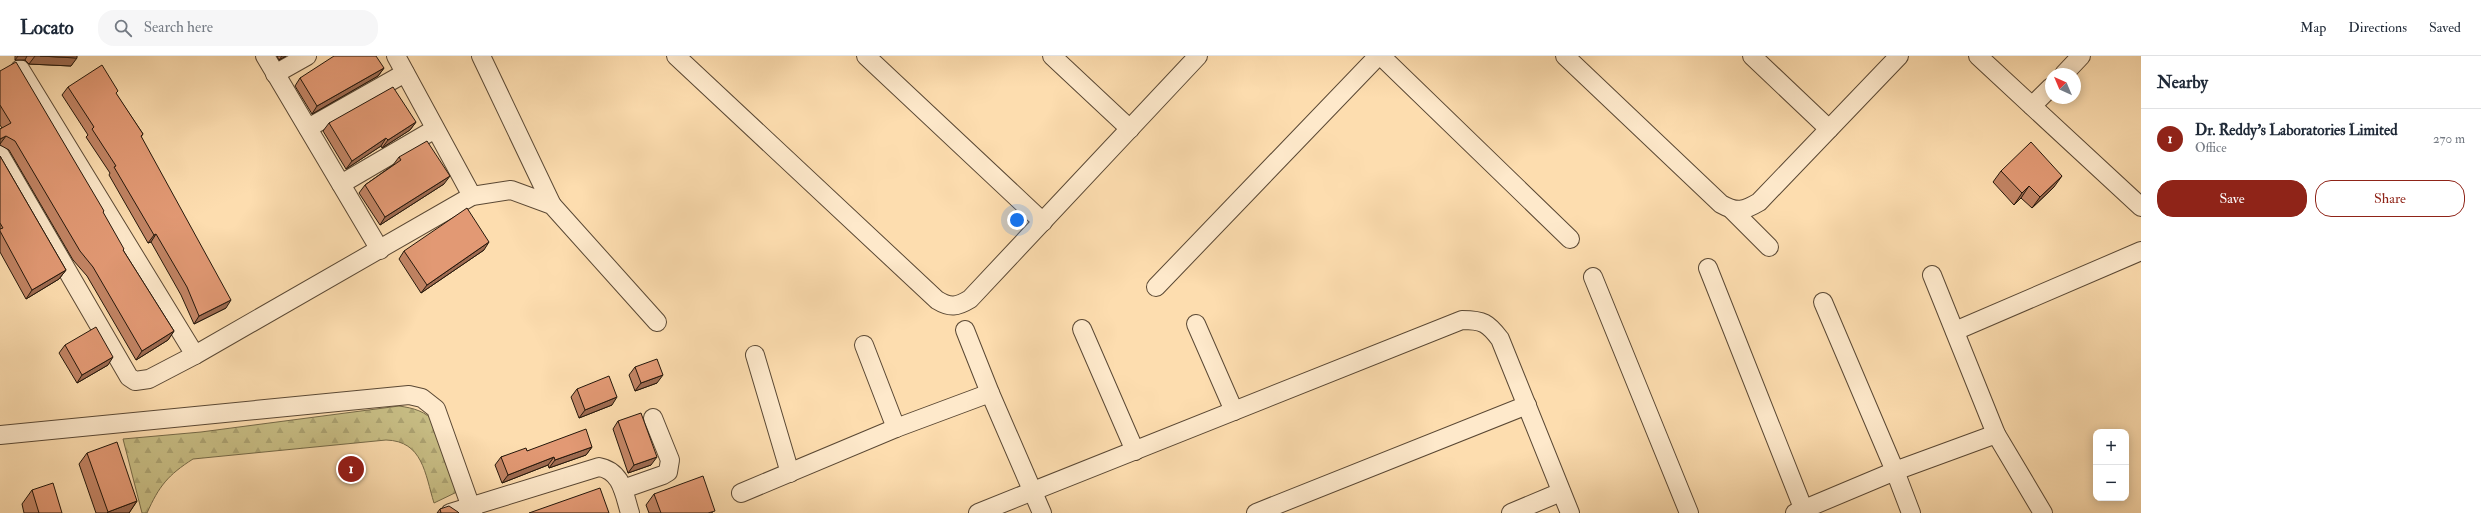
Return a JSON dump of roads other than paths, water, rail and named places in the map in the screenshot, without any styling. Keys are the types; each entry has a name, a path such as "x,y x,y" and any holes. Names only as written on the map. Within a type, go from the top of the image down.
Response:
{"street":[{"path":"265,56 380,250"},
{"path":"276,74 307,56"},
{"path":"396,56 472,196"},
{"path":"481,56 552,205 657,322"},
{"path":"676,56 937,300 947,306 958,307 970,299 1198,56"},
{"path":"866,56 1043,222"},
{"path":"1052,56 1130,129"},
{"path":"1156,288 1378,56"},
{"path":"1381,56 1570,239"},
{"path":"1565,56 1721,204 1732,210 1769,247"},
{"path":"1752,56 1829,129"},
{"path":"1732,210 1744,211 1759,202 1899,56"},
{"path":"1978,56 2141,207"},
{"path":"2070,68 2082,56"},
{"path":"20,69 195,355"},
{"path":"308,128 405,73"},
{"path":"2032,106 2045,93"},
{"path":"341,184 435,129"},
{"path":"0,155 129,377 135,382 142,381 195,355 472,196 510,190 552,205"},
{"path":"1955,331 2141,251"},
{"path":"1708,268 1801,512 1895,471 1996,434"},
{"path":"1932,275 1996,434 2043,513"},
{"path":"1593,277 1689,513"},
{"path":"1823,302 1895,471 1910,513"},
{"path":"978,513 1462,320 1477,320 1491,326 1500,339 1570,513"},
{"path":"1196,324 1234,411"},
{"path":"1082,329 1135,451"},
{"path":"965,330 990,393 1042,513"},
{"path":"864,345 896,428"},
{"path":"755,355 790,473"},
{"path":"741,493 896,428 990,393"},
{"path":"0,435 409,395 422,398 436,409 472,510"},
{"path":"1256,513 1527,405"},
{"path":"623,489 663,476 668,472 670,460 653,418"},
{"path":"450,513 472,510 599,467 609,469 617,476 623,489 630,513"},
{"path":"1511,513 1561,492"}],"place":[{"name":"Dr. Reddy's Laboratories Limited","path":"351,469"}]}
